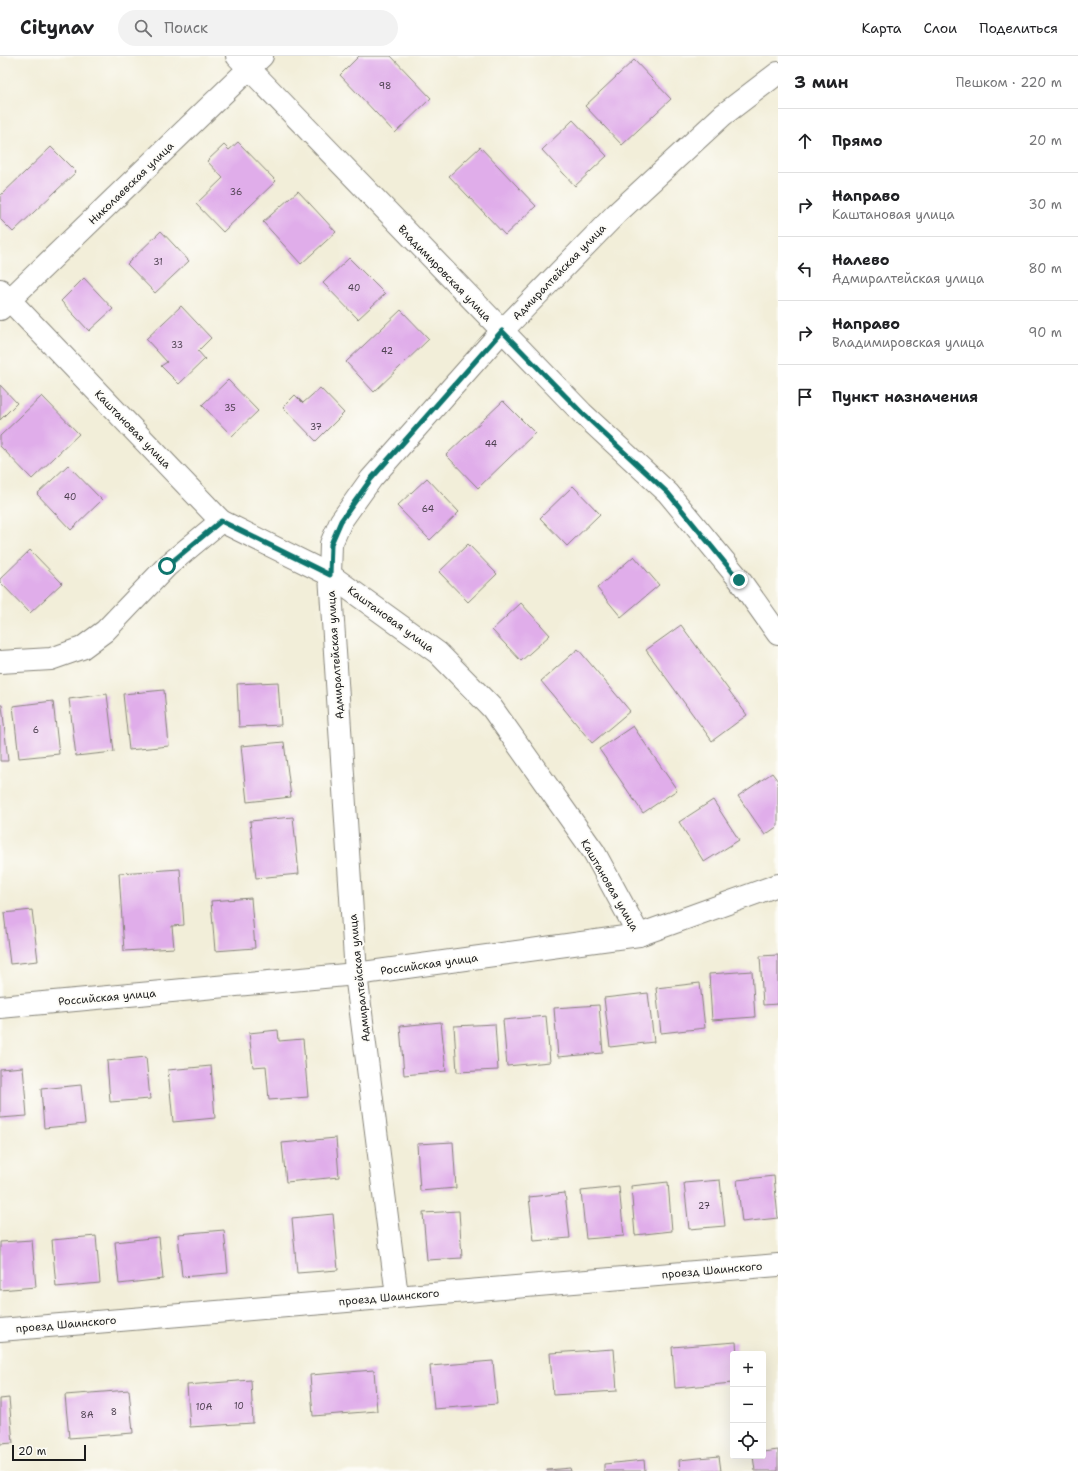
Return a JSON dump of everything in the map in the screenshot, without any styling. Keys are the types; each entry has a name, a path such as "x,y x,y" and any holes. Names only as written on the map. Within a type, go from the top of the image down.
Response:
{"street":[{"name":"Николаевская улица","path":"3,300 249,60"},
{"name":"Владимировская улица","path":"249,60 502,331 582,413 668,493 739,580 778,634"},
{"name":"Адмиралтейская улица","path":"397,1296 356,974 330,575 331,544 341,521 371,479 502,331 616,214 723,115 778,73"},
{"name":"Каштановая улица","path":"3,300 221,521 330,575 438,653 492,708 594,852 639,935"},
{"path":"0,662 51,659 82,648 105,631 167,566 221,521"},
{"name":"Российская улица","path":"0,1007 356,974 639,935 778,884"},
{"name":"проезд Шаинского","path":"0,1330 778,1265"}],"building":[{"path":"359,56 391,56 431,98 395,133 340,75"},
{"path":"634,60 671,99 622,145 585,106"},
{"path":"573,120 607,156 575,186 542,150"},
{"path":"238,142 276,181 223,232 196,204 223,178 207,161 224,145 229,150"},
{"path":"51,147 76,172 13,232 0,219 0,196"},
{"path":"480,147 536,206 505,235 449,176"},
{"path":"298,191 336,232 301,264 263,222"},
{"path":"161,231 189,261 155,293 127,264"},
{"path":"349,258 385,294 358,319 323,283"},
{"path":"84,278 113,309 89,331 61,301"},
{"path":"181,306 211,338 198,351 205,359 179,384 161,366 167,362 146,339"},
{"path":"401,310 429,339 374,392 346,362"},
{"path":"228,380 258,411 232,436 202,405"},
{"path":"0,385 17,403 0,420"},
{"path":"320,388 344,413 316,441 283,407 295,395 303,403"},
{"path":"42,396 79,434 32,479 0,446 0,436"},
{"path":"503,401 535,433 478,488 446,455"},
{"path":"68,465 102,500 71,530 37,494"},
{"path":"427,478 459,512 430,540 397,506"},
{"path":"573,486 600,514 567,546 540,518"},
{"path":"468,544 497,574 468,602 439,572"},
{"path":"30,550 62,583 30,613 0,582 0,579"},
{"path":"634,556 659,585 621,617 597,588"},
{"path":"521,603 550,635 521,661 492,630"},
{"path":"681,625 747,715 712,741 646,650"},
{"path":"578,649 630,711 592,743 541,681"},
{"path":"278,682 281,725 239,727 237,684"},
{"path":"164,690 169,746 129,750 123,694"},
{"path":"107,694 114,752 76,756 69,699"},
{"path":"53,701 59,754 19,758 13,706"},
{"path":"0,705 2,705 8,761 0,761"},
{"path":"633,726 677,790 643,813 599,749"},
{"path":"284,742 291,797 247,802 241,746"},
{"path":"772,773 778,781 778,826 765,835 738,796"},
{"path":"713,800 739,840 704,862 679,822"},
{"path":"293,817 299,874 256,878 250,821"},
{"path":"180,869 184,925 172,926 174,948 124,951 119,873"},
{"path":"251,898 255,948 215,951 211,901"},
{"path":"32,910 38,961 10,964 4,913"},
{"path":"778,955 778,1004 763,1005 760,956"},
{"path":"752,971 755,1017 712,1020 709,974"},
{"path":"700,983 705,1028 661,1033 656,988"},
{"path":"648,993 654,1042 610,1047 604,998"},
{"path":"599,1005 603,1053 558,1057 554,1008"},
{"path":"546,1016 550,1062 507,1066 503,1020"},
{"path":"441,1022 446,1071 404,1075 400,1026"},
{"path":"495,1024 498,1070 457,1072 454,1026"},
{"path":"278,1030 279,1041 303,1039 308,1097 269,1100 266,1066 253,1067 249,1033"},
{"path":"146,1057 150,1099 110,1102 107,1061"},
{"path":"211,1066 215,1118 173,1122 168,1070"},
{"path":"23,1067 27,1116 0,1118 0,1069"},
{"path":"81,1085 85,1124 44,1128 41,1089"},
{"path":"336,1138 339,1177 286,1182 282,1143"},
{"path":"453,1142 456,1188 420,1191 417,1144"},
{"path":"774,1176 778,1218 742,1222 737,1180"},
{"path":"720,1180 725,1226 689,1229 684,1183"},
{"path":"668,1182 672,1231 635,1235 631,1186"},
{"path":"619,1187 624,1236 586,1239 581,1191"},
{"path":"565,1193 570,1238 534,1241 529,1197"},
{"path":"459,1211 462,1258 427,1260 423,1213"},
{"path":"333,1214 338,1270 297,1273 292,1218"},
{"path":"224,1230 228,1273 182,1277 178,1234"},
{"path":"96,1236 100,1283 56,1287 52,1240"},
{"path":"159,1237 163,1279 119,1284 115,1242"},
{"path":"32,1240 36,1287 0,1290 0,1242"},
{"path":"736,1342 737,1351 730,1351 730,1383 675,1388 672,1347"},
{"path":"614,1349 617,1391 553,1395 550,1353"},
{"path":"493,1361 497,1404 434,1409 430,1366"},
{"path":"374,1370 377,1411 313,1416 310,1375"},
{"path":"251,1380 253,1423 190,1427 187,1385"},
{"path":"129,1390 133,1433 69,1438 65,1395"},
{"path":"9,1398 13,1443 0,1444 0,1399"},
{"path":"778,1450 778,1471 755,1471 753,1459 766,1459 766,1452"},
{"path":"719,1456 721,1471 680,1471 679,1460"},
{"path":"644,1460 645,1471 604,1471 604,1464"},
{"path":"570,1468 571,1471 547,1471 547,1470"}],"route":[{"path":"167,566 221,521 330,575 331,544 341,521 371,479 502,331 582,413 668,493 739,580"}]}
